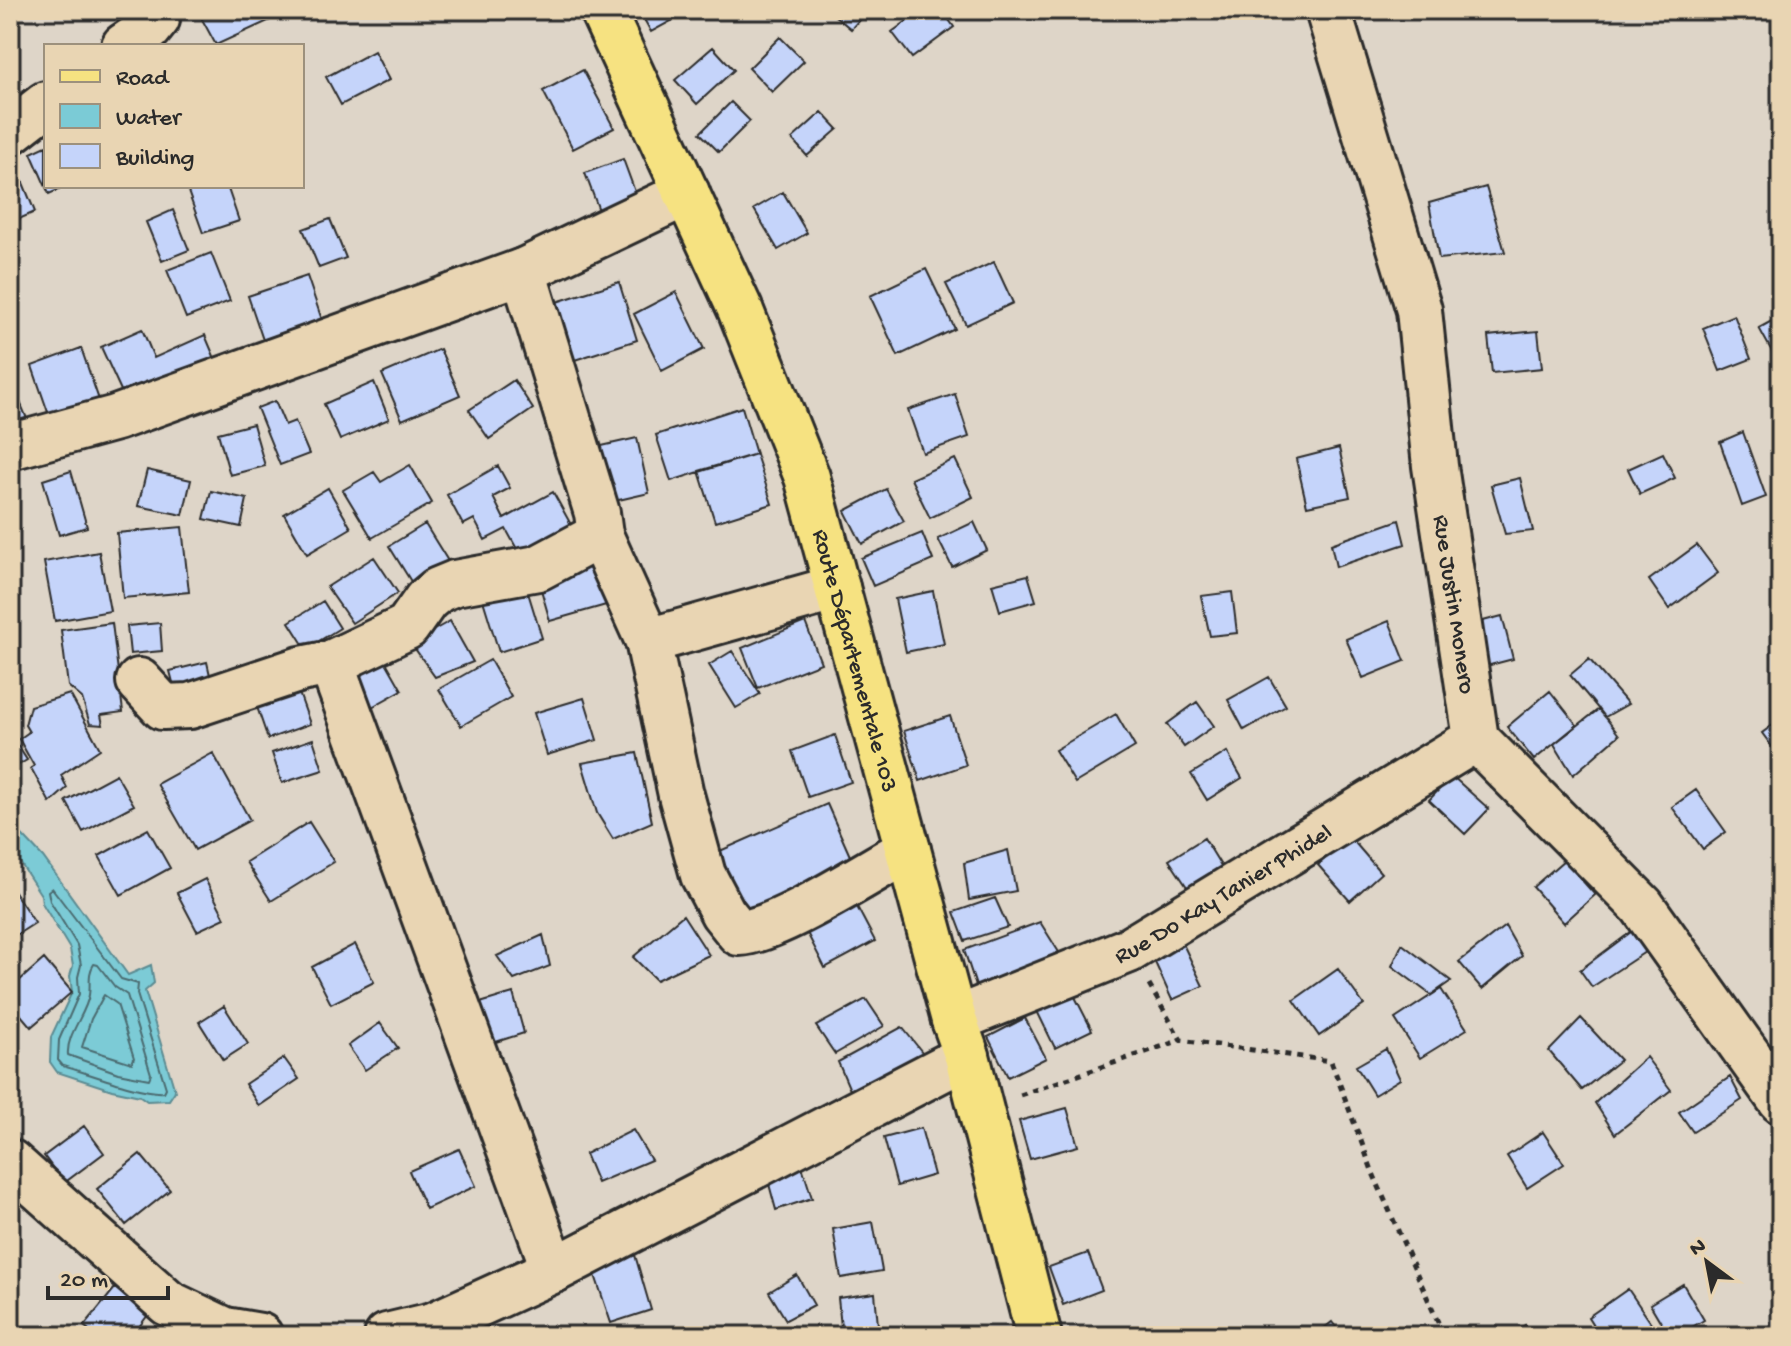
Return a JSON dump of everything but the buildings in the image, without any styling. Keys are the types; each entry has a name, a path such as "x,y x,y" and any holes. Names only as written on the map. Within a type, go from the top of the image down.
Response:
{"main road":[{"name":"Route Départementale 103","path":"602,10 740,309 807,477 981,1109 1039,1336"}],"street":[{"path":"127,44 149,29 157,19 155,10"},
{"name":"Rue Justin Monero","path":"1328,10 1419,310 1435,466 1476,739"},
{"path":"10,132 44,106"},
{"path":"10,447 116,418 523,271 687,193"},
{"path":"523,271 597,513 600,535 648,641 681,795 703,875 723,913 739,933 755,932 908,850"},
{"path":"139,681 163,707 174,708 190,706 301,669 331,663 407,627 426,600 438,590 455,583 538,568 600,535"},
{"path":"648,641 837,588"},
{"path":"331,663 554,1270"},
{"path":"1476,739 1642,906 1781,1101"},
{"name":"Rue Do Kay Tanier Phidel","path":"387,1336 433,1325 554,1270 961,1038 1129,950 1476,739"},
{"path":"10,1162 168,1303 225,1330 260,1336"}],"path":[{"path":"1129,950 1181,1040"},
{"path":"981,1109 1181,1040 1331,1061 1373,1173 1444,1336"}],"water":[{"path":"10,822 43,857 128,975 151,965 154,983 145,991 175,1091 169,1100 147,1101 140,1096 112,1090 57,1072 50,1062 51,1037 72,992 70,976 73,966 70,949 10,847"}]}
